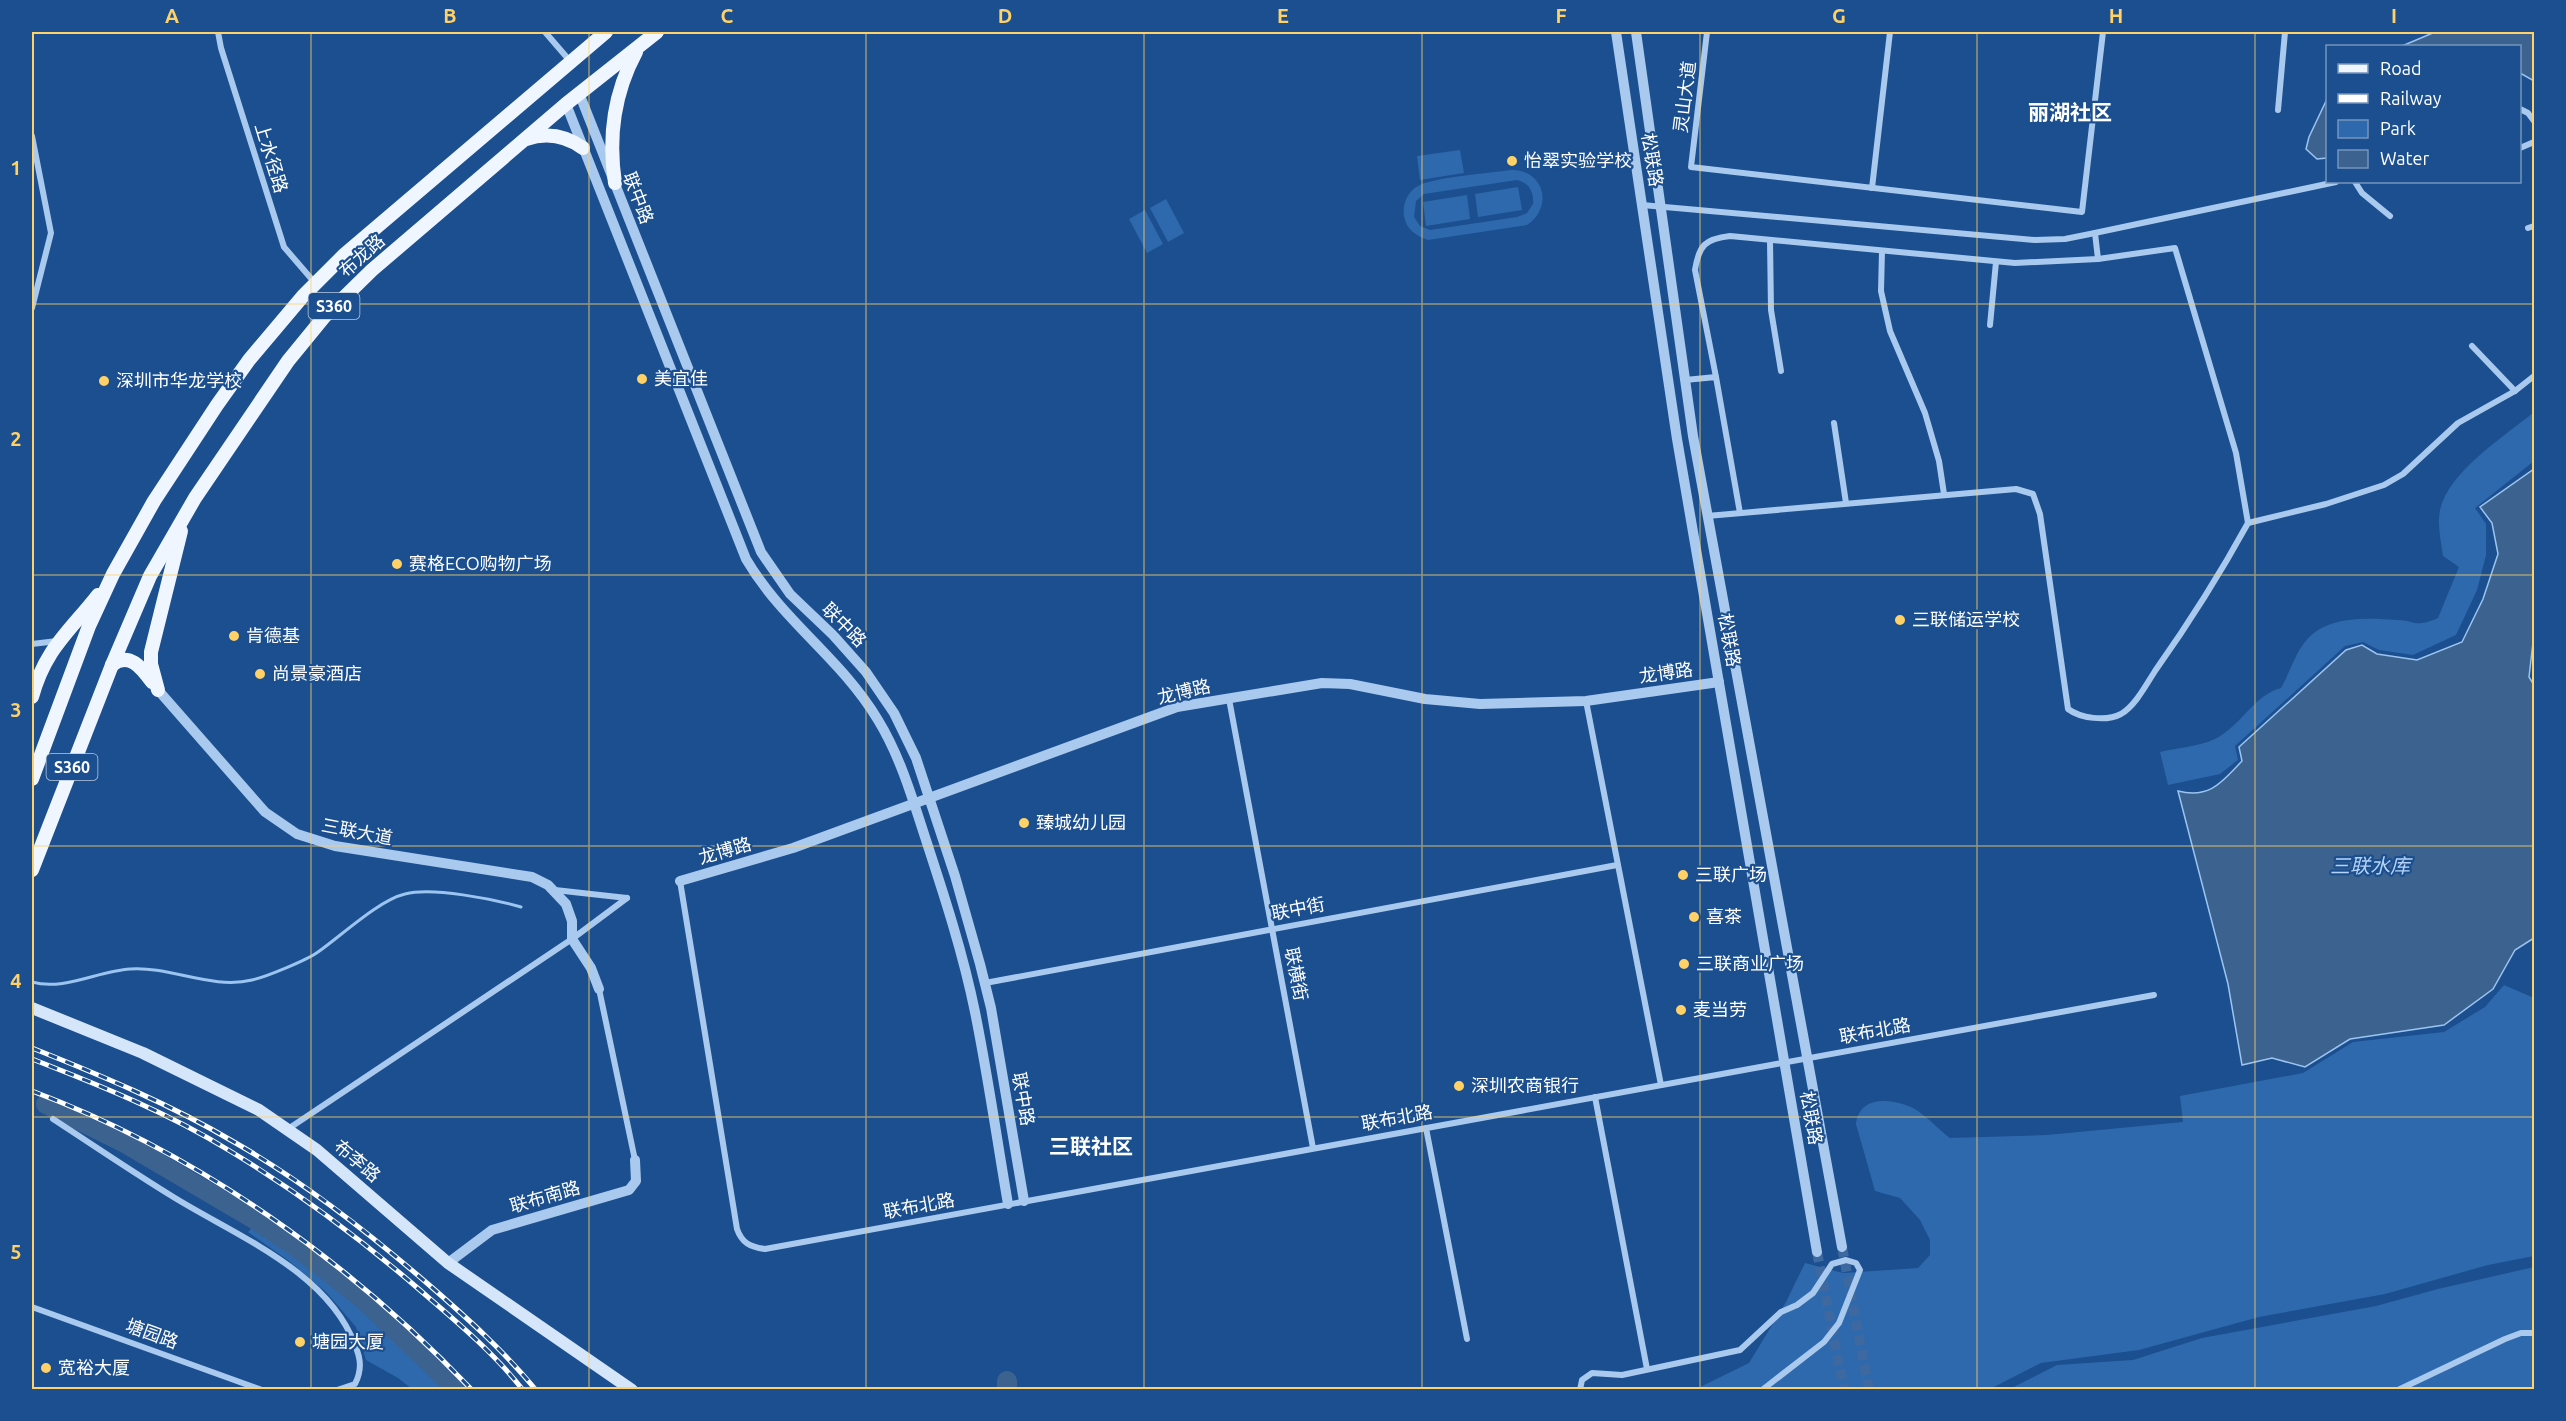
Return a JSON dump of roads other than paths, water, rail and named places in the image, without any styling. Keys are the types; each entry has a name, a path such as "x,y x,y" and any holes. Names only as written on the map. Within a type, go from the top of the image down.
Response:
{"main road":[{"name":"布龙路","path":"32,779 80,652 113,573 154,501 217,405 266,338 315,284 364,237 606,32"},
{"name":"布龙路","path":"112,665 150,576 189,507 272,384 332,309 372,270 566,104 657,32"},
{"path":"615,183 611,148 614,114 623,80 638,48"},
{"path":"524,140 550,135 568,139 583,148"},
{"path":"158,690 151,664 151,651 175,549 189,507"},
{"path":"32,697 43,663 57,641 94,599 113,573"},
{"path":"112,665 125,659 138,663 158,690"},
{"name":"S360","path":"32,870 112,665"},
{"name":"布李路","path":"32,1008 182,1070 259,1110 288,1129 345,1174 448,1263 632,1388"}],"street":[{"name":"上水径路","path":"218,32 221,48 284,247 315,284"},
{"path":"545,32 571,62"},
{"name":"松联路","path":"1616,32 1677,439 1817,1252"},
{"name":"松联路","path":"1636,32 1685,380 1707,516 1842,1247"},
{"name":"灵山大道","path":"1707,32 1692,167 1872,188"},
{"path":"1890,32 1872,188 2082,212 2103,32"},
{"path":"2278,111 2284,32"},
{"name":"联中路","path":"579,93 761,552 790,594 850,653 880,692 912,750 968,920 985,983 1024,1201"},
{"name":"联中路","path":"566,104 746,559 777,605 838,664 867,701 891,742 953,924 975,1012 1008,1204"},
{"path":"2521,110 2528,113 2535,122"},
{"path":"32,136 51,233 32,308"},
{"path":"2521,148 2535,142"},
{"path":"1642,205 2036,240 2065,239 2331,183"},
{"path":"2356,183 2362,193 2390,216"},
{"path":"2095,233 2098,259"},
{"path":"1707,516 2016,489 2033,494 2040,514 2068,709 2077,716 2120,715 2134,702 2194,615 2248,523 2236,453 2175,248 2098,259 2015,263 1730,236 1714,238 1704,244 1697,255 1695,270 1740,513"},
{"path":"1770,241 1771,310 1781,371"},
{"path":"1882,251 1881,291 1890,331 1925,412 1940,461 1944,494"},
{"path":"1990,325 1996,262"},
{"path":"2472,346 2515,391"},
{"path":"2248,523 2326,504 2384,485 2403,474 2458,423 2515,391 2535,376"},
{"path":"1685,380 1716,377"},
{"path":"1834,423 1846,503"},
{"path":"32,644 57,641"},
{"name":"龙博路","path":"680,881 760,859 1177,707 1335,683 1461,703 1586,701 1719,682"},
{"name":"三联大道","path":"158,690 265,812 297,834 335,846 532,877 555,890"},
{"name":"联横街","path":"1229,699 1313,1148"},
{"path":"1586,701 1661,1085"},
{"name":"联中街","path":"985,983 1617,865"},
{"name":"联布北路","path":"680,881 737,1229 746,1245 765,1249 2154,995"},
{"path":"288,1129 572,939 627,898 555,890"},
{"path":"555,890 570,912 572,939 591,968 599,989 635,1160"},
{"path":"1595,1097 1647,1369"},
{"path":"53,1119 176,1199 274,1256 307,1280 350,1330 360,1358 361,1368 356,1384 337,1389"},
{"path":"1426,1128 1467,1339"},
{"name":"联布南路","path":"448,1263 492,1230 629,1190 636,1181 635,1160"},
{"path":"1580,1389 1582,1380 1592,1373 1622,1375 1740,1350 1781,1312 1797,1305 1813,1293 1832,1264 1846,1260 1856,1263 1860,1270 1839,1323 1824,1342 1762,1389"},
{"name":"塘园路","path":"32,1307 262,1389"},
{"path":"2398,1389 2505,1339 2535,1333"}],"water":[{"path":"2435,32 2534,32 2534,81 2521,74 2521,45 2404,45"},
{"path":"2326,101 2326,158 2317,159 2306,149 2309,137"},
{"name":"三联水库","path":"2534,469 2534,634 2529,677 2534,685 2534,938 2515,950 2493,989 2444,1025 2350,1039 2305,1067 2272,1058 2242,1065 2228,984 2178,791 2199,793 2221,782 2242,761 2239,747 2346,650 2362,645 2377,654 2417,660 2462,642 2483,599 2498,554 2492,523 2480,507"}],"waterway":[{"path":"32,982 56,984 130,969 160,971 222,982 252,980 313,955 384,903 405,894 447,893 521,907"},
{"path":"46,1104 123,1142 254,1219 298,1248 362,1298 458,1390"},
{"path":"1007,1381 1007,1390"}],"tunnel":[{"path":"1842,1247 1869,1390"},
{"path":"1817,1252 1844,1390"}],"railway":[{"path":"32,1048 160,1103 260,1157 359,1227 428,1284 498,1348 536,1390"},
{"path":"32,1059 183,1124 280,1183 353,1235 421,1291 487,1351 523,1390"},
{"path":"32,1091 94,1116 154,1146 212,1179 268,1216 323,1255 375,1298 472,1390"}],"place":[{"name":"怡翠实验学校","path":"1512,161"},
{"name":"美宜佳","path":"642,379"},
{"name":"深圳市华龙学校","path":"104,381"},
{"name":"赛格ECO购物广场","path":"397,564"},
{"name":"三联储运学校","path":"1900,620"},
{"name":"肯德基","path":"234,636"},
{"name":"尚景豪酒店","path":"260,674"},
{"name":"臻城幼儿园","path":"1024,823"},
{"name":"三联广场","path":"1683,875"},
{"name":"喜茶","path":"1694,917"},
{"name":"三联商业广场","path":"1684,964"},
{"name":"麦当劳","path":"1681,1010"},
{"name":"深圳农商银行","path":"1459,1086"},
{"name":"塘园大厦","path":"300,1342"},
{"name":"宽裕大厦","path":"46,1368"}],"district":[{"name":"丽湖社区","path":"2070,113"},
{"name":"三联社区","path":"1091,1147"}]}
